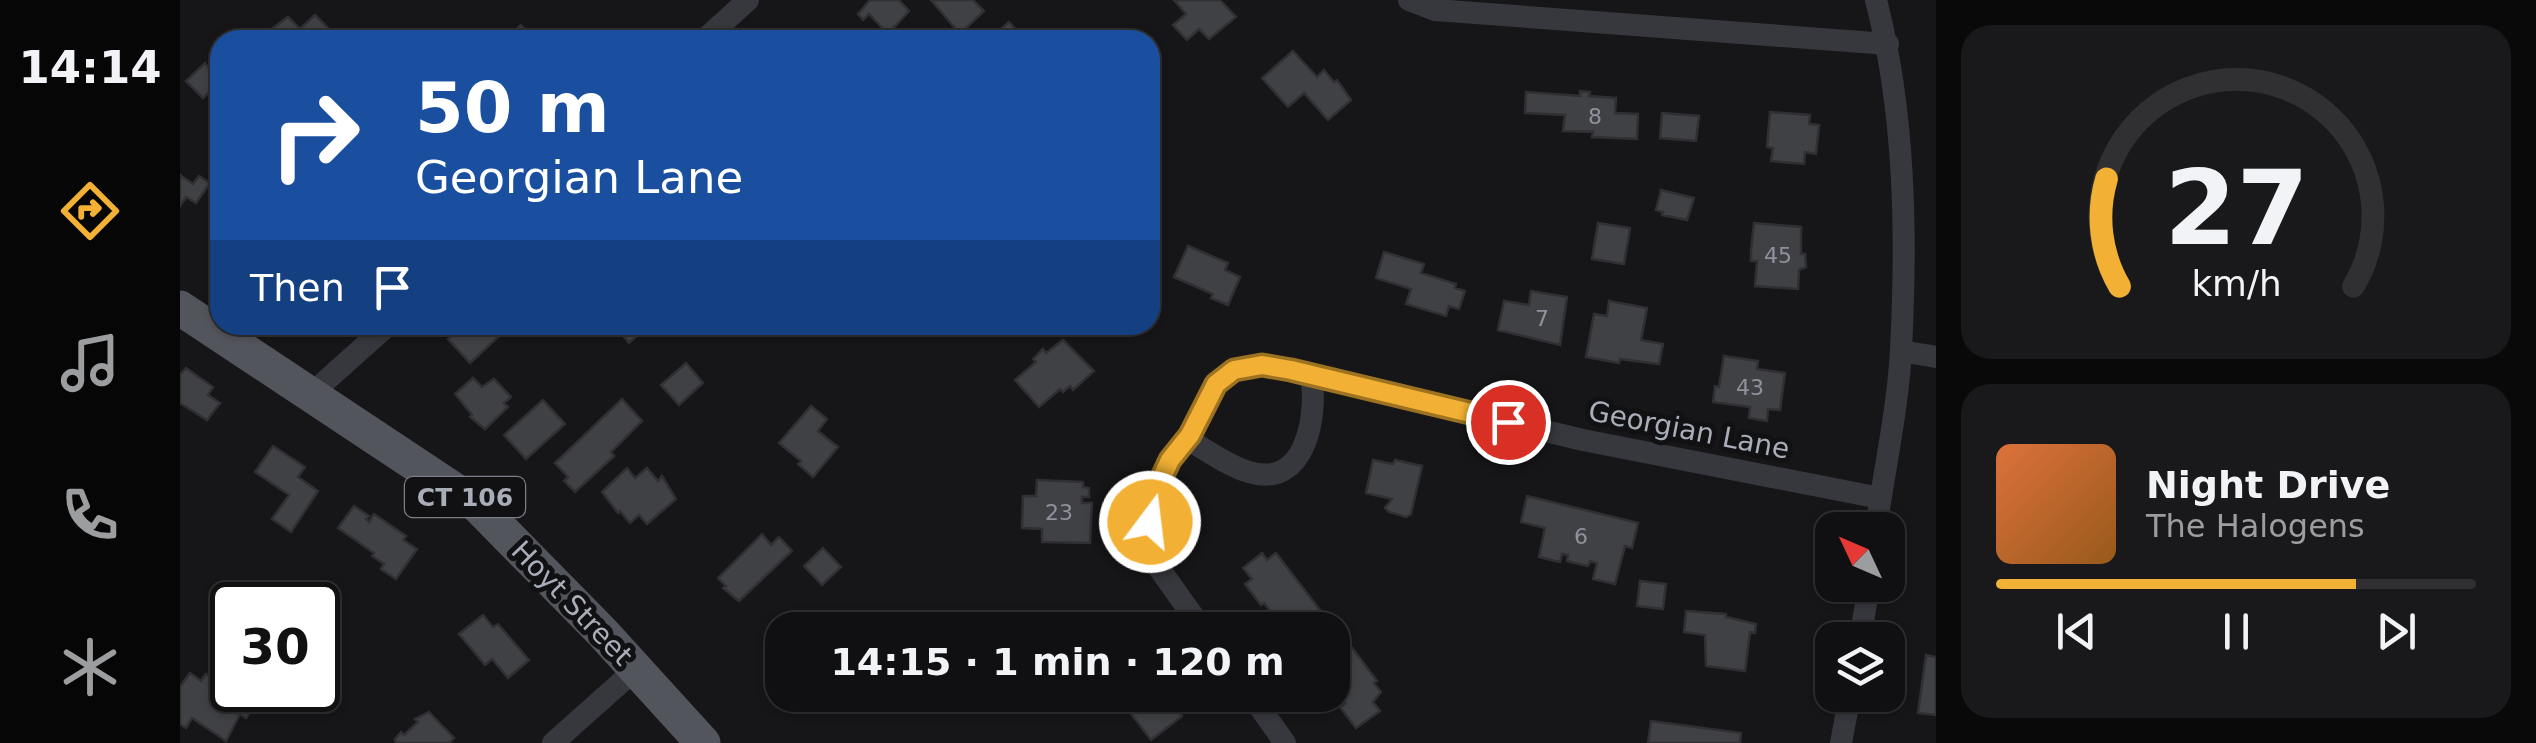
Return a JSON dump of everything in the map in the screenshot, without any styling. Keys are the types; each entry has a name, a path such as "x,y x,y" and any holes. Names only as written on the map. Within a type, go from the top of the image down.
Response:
{"main road":[{"name":"Hoyt Street","path":"180,308 210,328"},
{"name":"Hoyt Street","path":"221,335 478,505 703,743"}],"street":[{"path":"715,30 748,0"},
{"path":"1409,0 1435,10 1888,44"},
{"path":"1876,0 1888,44 1902,180 1901,351 1878,512"},
{"path":"312,394 377,335"},
{"path":"1901,351 1936,358"},
{"name":"Georgian Lane","path":"1191,612 1156,564 1150,522 1157,488 1216,384 1234,370 1262,365 1582,440 1880,498"},
{"path":"1187,439 1250,472 1266,474 1289,466 1308,439 1314,393 1311,374"},
{"path":"552,743 636,669"},
{"path":"1262,712 1285,743"},
{"path":"1842,743 1847,712"}],"building":[{"path":"870,0 899,0 909,11 892,30 884,30 869,14 863,20 858,14"},
{"path":"931,0 973,0 984,11 964,30 957,30"},
{"path":"1174,0 1220,0 1236,17 1209,39 1199,29 1187,40 1173,25 1186,14"},
{"path":"315,15 330,30 270,30 288,17 300,29"},
{"path":"1009,22 1016,30 1000,30"},
{"path":"1293,51 1317,77 1324,70 1334,82 1337,80 1351,100 1328,120 1304,93 1288,107 1262,78"},
{"path":"205,63 210,69 210,91 203,98 186,81"},
{"path":"1580,91 1590,92 1589,96 1616,98 1615,113 1638,114 1637,139 1563,131 1565,115 1525,113 1526,92 1580,96"},
{"path":"1770,112 1810,115 1809,124 1819,125 1816,154 1805,152 1804,164 1771,161 1773,148 1767,147"},
{"path":"1662,113 1699,116 1696,141 1660,138"},
{"path":"180,175 193,184 199,176 210,183 196,203 186,197 180,206"},
{"path":"1661,190 1694,198 1687,220 1656,210"},
{"path":"1598,223 1630,228 1624,264 1592,259"},
{"path":"1754,223 1801,227 1801,254 1805,254 1806,267 1799,270 1798,289 1755,286 1757,261 1751,261"},
{"path":"1188,246 1228,263 1225,270 1240,277 1228,305 1174,277"},
{"path":"1384,252 1424,264 1421,273 1456,284 1455,288 1465,291 1459,309 1449,306 1446,316 1406,304 1411,289 1376,278"},
{"path":"1531,291 1567,297 1560,345 1498,330 1504,301 1529,305"},
{"path":"1609,301 1647,308 1641,340 1663,344 1659,364 1586,357 1594,314 1607,316"},
{"path":"453,335 500,335 470,363 448,339"},
{"path":"622,335 638,335 629,343"},
{"path":"1063,340 1094,371 1073,390 1070,386 1063,392 1060,389 1039,407 1015,380 1036,362 1033,359 1043,349 1046,353"},
{"path":"1724,356 1758,361 1757,369 1785,373 1780,410 1768,409 1767,421 1749,418 1750,407 1713,402"},
{"path":"686,363 703,383 679,405 661,385"},
{"path":"186,368 213,387 208,395 220,403 207,420 180,403 180,375"},
{"path":"473,378 482,387 494,379 511,397 504,403 508,407 485,429 470,417 455,394"},
{"path":"622,399 642,421 611,452 614,456 575,492 555,463"},
{"path":"543,400 565,424 526,459 504,435"},
{"path":"811,406 827,419 818,431 838,447 813,477 779,443"},
{"path":"273,446 305,467 298,477 318,491 291,532 272,519 289,495 255,472"},
{"path":"1373,460 1422,466 1411,514 1406,517 1389,512 1385,508 1392,499 1366,493"},
{"path":"627,468 635,478 647,468 658,481 662,476 676,499 647,524 639,515 630,523 602,492"},
{"path":"1037,480 1083,482 1083,487 1089,488 1089,497 1082,497 1082,503 1092,503 1090,543 1042,542 1042,529 1022,528 1023,496 1036,496"},
{"path":"1527,496 1638,523 1632,548 1625,546 1615,584 1593,579 1597,563 1590,561 1588,566 1567,561 1568,555 1562,554 1560,562 1539,557 1545,528 1521,522"},
{"path":"354,506 369,516 369,522 374,514 406,536 403,540 417,549 396,579 381,569 384,564 372,556 374,553 338,528"},
{"path":"762,534 771,545 779,537 792,551 739,601 723,588 726,586 718,578"},
{"path":"823,548 841,567 822,585 804,566"},
{"path":"1262,553 1267,560 1276,553 1320,610 1271,612 1245,584 1252,579 1243,568"},
{"path":"1640,581 1666,584 1663,609 1637,606"},
{"path":"1686,611 1726,614 1756,624 1755,633 1750,632 1745,671 1706,666 1705,635 1684,632"},
{"path":"483,615 493,627 498,624 529,660 508,678 492,659 485,665 459,634"},
{"path":"1350,645 1381,692 1373,702 1380,711 1356,728 1344,712 1350,712"},
{"path":"1926,655 1936,657 1936,715 1918,713"},
{"path":"190,673 201,681 206,674 210,676 210,712 250,712 246,718 240,714 226,741 192,718 186,728 180,724 180,687"},
{"path":"429,712 454,738 449,743 396,743 401,732 404,735 418,722 415,719"},
{"path":"1130,712 1179,712 1182,716 1151,740"},
{"path":"1651,721 1741,733 1740,743 1648,743"}],"route":[{"path":"1150,522 1157,488 1170,460 1190,435 1216,384 1234,370 1262,365 1291,370 1508,422"}]}
